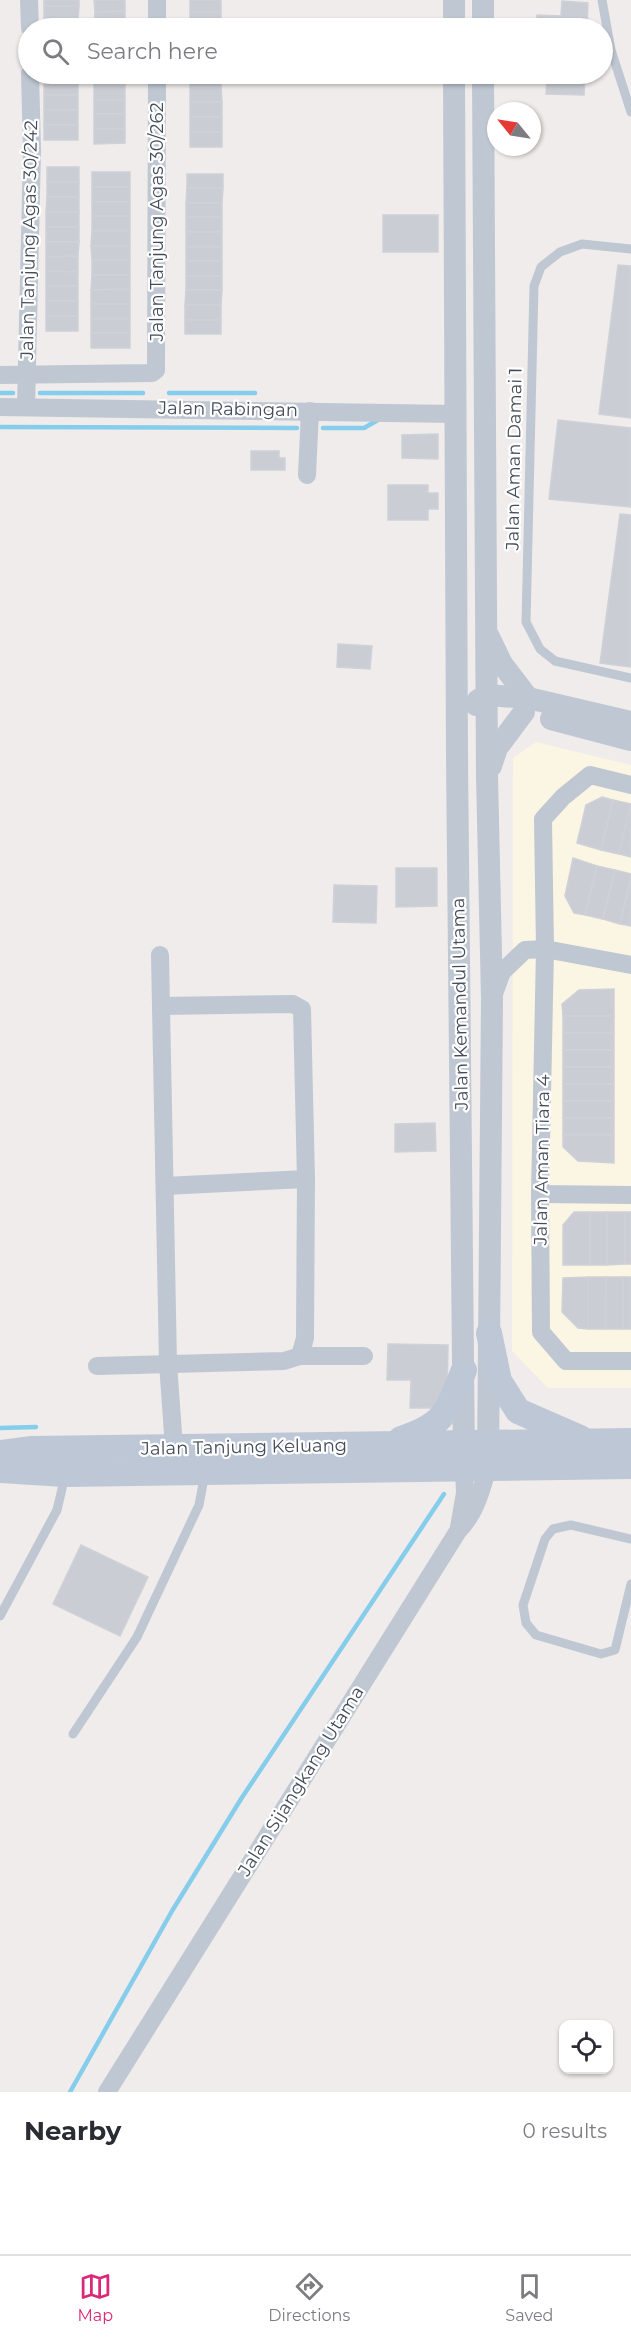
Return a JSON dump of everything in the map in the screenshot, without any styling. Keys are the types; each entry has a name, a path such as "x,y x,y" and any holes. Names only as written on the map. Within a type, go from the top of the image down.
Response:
{"main road":[{"path":"489,1333 499,1381 507,1397 519,1411 588,1442"},
{"path":"386,1444 424,1432 436,1423 447,1410 464,1370"},
{"path":"476,1455 588,1442 631,1441"},
{"name":"Jalan Tanjung Keluang","path":"0,1453 32,1449 386,1444 476,1455"},
{"path":"476,1455 631,1466"},
{"name":"Jalan Tanjung Keluang","path":"0,1470 65,1474 206,1470 476,1455"}],"street":[{"path":"29,0 30,18"},
{"path":"157,0 157,18"},
{"path":"454,0 454,18"},
{"path":"483,0 483,18"},
{"name":"Jalan Tanjung Agas 30/242","path":"26,407 32,151 30,84"},
{"name":"Jalan Tanjung Agas 30/262","path":"27,375 152,373 156,370 157,84"},
{"path":"454,84 457,757"},
{"name":"Jalan Kemandul Utama","path":"476,1455 489,1333 492,999 484,700 487,633 483,84"},
{"path":"0,375 27,375"},
{"name":"Jalan Rabingan","path":"0,407 456,414"},
{"path":"307,475 310,411"},
{"path":"487,633 526,705 631,740"},
{"path":"456,649 484,700 631,722"},
{"name":"Jalan Kemandul Utama","path":"476,1455 464,1370 457,757 484,700"},
{"path":"487,775 497,748 526,705"},
{"name":"Jalan Aman Tiara 4","path":"631,785 590,776 563,797 543,819 545,950 540,1194 542,1332 566,1361 631,1361"},
{"path":"492,999 501,972 525,950 545,950 631,965"},
{"path":"160,955 168,1363 174,1448"},
{"path":"161,1006 293,1004 302,1009 306,1179 305,1338 300,1356"},
{"path":"165,1186 306,1179"},
{"path":"540,1194 631,1195"},
{"path":"96,1366 284,1360 300,1356 364,1356"},
{"name":"Jalan Sijangkang Utama","path":"107,2092 458,1531 468,1521 476,1506 476,1455"}],"lane":[{"path":"602,0 605,18"},
{"path":"613,56 631,112"},
{"name":"Jalan Aman Damai 1","path":"631,249 582,244 560,252 541,267 534,286 526,622 540,649 555,661 631,678"},
{"path":"73,1734 137,1637 199,1505 206,1470"},
{"path":"0,1616 57,1510 65,1474"},
{"path":"631,1539 571,1525 553,1529 545,1539 523,1605 526,1623 536,1635 600,1654 615,1650 631,1584"}],"shaded area":[{"path":"536,742 631,765 631,1388 548,1388 512,1351 513,758"}],"building":[{"path":"44,0 79,0 79,6 44,6"},
{"path":"94,0 125,0 125,11 95,12"},
{"path":"190,0 221,0 221,12 190,12"},
{"path":"562,1 588,3 587,18 537,18 537,15 561,16"},
{"path":"44,6 79,6 78,18 44,18"},
{"path":"125,11 125,18 95,18 95,12"},
{"path":"190,12 221,12 221,18 190,18"},
{"path":"44,84 78,84 78,95 44,95"},
{"path":"94,84 125,84 125,85"},
{"path":"190,84 221,84 221,87 190,87"},
{"path":"546,84 585,84 584,95 546,94"},
{"path":"94,85 125,85 125,100 94,100"},
{"path":"190,87 221,87 222,102 190,102"},
{"path":"44,95 78,95 78,110 44,110"},
{"path":"94,100 125,100 125,114 94,114"},
{"path":"190,102 222,102 222,117 190,117"},
{"path":"44,110 78,110 78,125 44,125"},
{"path":"94,114 125,114 125,129 94,129"},
{"path":"190,117 222,117 222,132 190,132"},
{"path":"44,125 78,125 78,140 44,140"},
{"path":"94,129 125,129 125,143 94,144"},
{"path":"190,132 222,132 222,147 190,147"},
{"path":"47,167 79,167 79,182 47,182"},
{"path":"92,172 130,172 130,187 92,187"},
{"path":"187,174 223,174 223,188 187,188"},
{"path":"47,182 79,182 79,197 47,197"},
{"path":"92,187 130,187 130,202 92,202"},
{"path":"187,188 223,188 222,203 186,203"},
{"path":"47,197 79,197 79,212 46,212"},
{"path":"92,202 130,202 130,216 92,216"},
{"path":"186,203 222,203 222,217 186,217"},
{"path":"46,212 79,212 79,227 46,227"},
{"path":"383,215 438,215 438,252 383,252"},
{"path":"92,216 130,216 130,231 92,231"},
{"path":"186,217 222,217 222,232 186,232"},
{"path":"46,227 79,227 79,242 46,242"},
{"path":"92,231 130,231 130,246 91,246"},
{"path":"186,232 222,232 222,247 186,247"},
{"path":"46,242 79,242 78,256 46,257"},
{"path":"91,246 130,246 130,260 92,260"},
{"path":"186,247 222,247 222,261 186,261"},
{"path":"78,256 78,272 46,271 46,257"},
{"path":"92,260 130,260 130,275 92,275"},
{"path":"186,261 222,261 222,276 186,276"},
{"path":"618,265 631,266 631,418 599,414"},
{"path":"46,271 78,272 78,286 46,286"},
{"path":"92,275 130,275 130,289 91,290"},
{"path":"186,276 222,276 222,290 186,290"},
{"path":"46,286 78,286 78,301 46,301"},
{"path":"130,289 130,304 91,304 91,290"},
{"path":"186,290 222,290 221,305 185,305"},
{"path":"46,301 78,301 78,316 46,316"},
{"path":"91,304 130,304 130,319 91,319"},
{"path":"185,305 221,305 221,320 185,320"},
{"path":"46,316 78,316 78,331 46,331"},
{"path":"91,319 130,319 130,333 91,333"},
{"path":"185,320 221,320 221,334 185,334"},
{"path":"91,333 130,333 130,348 91,348"},
{"path":"558,420 631,428 631,507 549,499"},
{"path":"438,434 438,459 402,458 402,435"},
{"path":"251,451 279,451 279,458 285,458 285,470 251,470"},
{"path":"388,485 428,485 428,493 438,493 438,509 428,509 428,520 388,520"},
{"path":"620,514 631,515 631,667 600,663"},
{"path":"338,644 372,646 370,669 337,667"},
{"path":"602,797 613,800 601,850 577,843 586,805"},
{"path":"613,800 631,804 619,854 601,850"},
{"path":"631,804 631,857 619,854"},
{"path":"573,858 597,866 585,915 574,913 565,896"},
{"path":"597,866 615,870 603,919 585,915"},
{"path":"396,868 437,868 437,906 396,907"},
{"path":"615,870 631,874 620,924 603,919"},
{"path":"631,878 631,926 620,924"},
{"path":"334,885 377,886 376,923 333,922"},
{"path":"614,989 614,1016 563,1016 562,1004 579,990"},
{"path":"563,1016 614,1016 614,1033 563,1033"},
{"path":"563,1033 614,1033 614,1050 563,1050"},
{"path":"563,1050 614,1050 614,1067 563,1067"},
{"path":"563,1067 614,1067 614,1084 563,1084"},
{"path":"563,1084 614,1084 614,1101 563,1101"},
{"path":"563,1101 614,1101 614,1118 563,1118"},
{"path":"563,1118 614,1118 614,1135 563,1135"},
{"path":"435,1123 436,1151 395,1152 395,1124"},
{"path":"563,1135 614,1135 614,1163 578,1161 563,1147"},
{"path":"574,1212 590,1212 590,1265 563,1265 563,1225"},
{"path":"590,1212 607,1212 607,1265 590,1265"},
{"path":"607,1212 625,1212 625,1264 607,1265"},
{"path":"625,1212 631,1212 631,1264 625,1264"},
{"path":"588,1277 588,1329 578,1328 562,1312 563,1278"},
{"path":"588,1277 606,1277 605,1329 588,1329"},
{"path":"606,1277 623,1277 623,1329 605,1329"},
{"path":"623,1277 631,1277 631,1329 623,1329"},
{"path":"388,1344 448,1345 447,1398 434,1408 410,1408 411,1380 387,1380"},
{"path":"81,1545 148,1577 120,1636 53,1604"}],"waterway":[{"path":"0,393 13,393"},
{"path":"40,393 143,393"},
{"path":"169,393 255,393"},
{"path":"323,428 364,428 378,420"},
{"path":"0,427 297,428"},
{"path":"0,1428 36,1427"},
{"path":"70,2092 172,1911 241,1799 444,1494"}]}
